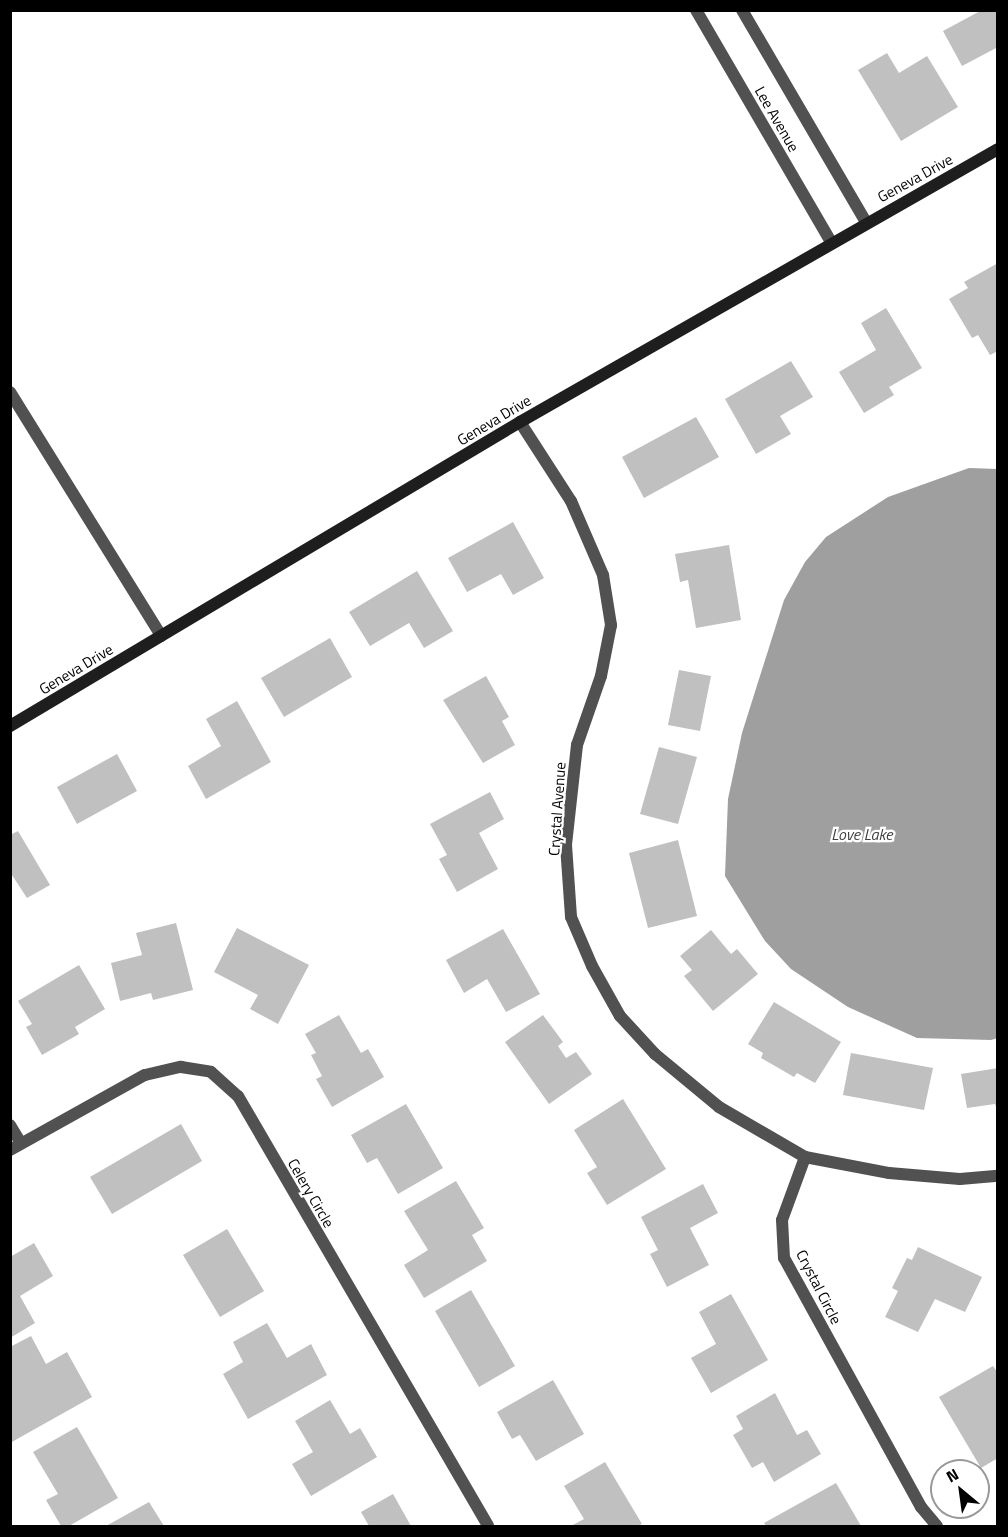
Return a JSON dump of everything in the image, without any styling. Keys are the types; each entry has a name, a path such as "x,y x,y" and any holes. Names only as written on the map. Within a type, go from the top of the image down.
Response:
{"main road":[{"name":"Geneva Drive","path":"10,726 520,422 866,222 998,149"}],"street":[{"name":"Lee Avenue","path":"696,10 831,242"},
{"name":"Lee Avenue","path":"742,10 866,222"},
{"path":"10,392 161,636"},
{"name":"Crystal Avenue","path":"520,422 571,501 603,575 611,625 601,676 577,745 566,845 571,917 592,966 620,1016 655,1054 719,1107 805,1157"},
{"name":"Celery Circle","path":"16,1147 145,1075 181,1067 211,1072 238,1096 488,1527"},
{"path":"10,1125 16,1147"},
{"path":"805,1157 889,1173 960,1179 998,1176"},
{"name":"Crystal Circle","path":"805,1157 782,1220 784,1258 921,1507 937,1527"}],"water":[{"name":"Love Lake","path":"969,468 998,469 998,1038 991,1040 917,1038 848,1007 791,969 765,941 725,876 728,799 742,733 784,600 805,562 826,537 888,497"}],"building":[{"path":"982,10 998,10 998,47 962,66 943,31"},
{"path":"887,53 899,73 927,56 958,107 901,141 858,70"},
{"path":"998,263 998,351 990,355 978,335 972,338 949,299 968,288 964,282"},
{"path":"886,308 922,368 889,387 894,395 864,413 839,372 876,350 861,323"},
{"path":"791,361 813,397 780,416 791,434 756,454 725,399"},
{"path":"696,417 719,457 644,498 622,457"},
{"path":"513,522 544,578 513,595 501,574 467,592 448,558"},
{"path":"729,545 741,620 696,628 688,580 680,582 675,554"},
{"path":"417,571 453,631 424,648 409,623 370,646 349,612"},
{"path":"330,638 352,677 284,717 261,678"},
{"path":"679,670 711,676 700,731 668,725"},
{"path":"486,676 509,717 502,721 515,745 483,763 443,700"},
{"path":"237,701 271,762 206,799 188,766 221,746 206,719"},
{"path":"659,747 697,757 678,824 640,814"},
{"path":"117,754 137,791 77,824 57,787"},
{"path":"490,792 504,819 479,833 498,869 457,892 439,859 447,855 430,824"},
{"path":"18,831 50,885 27,898 10,872 10,835"},
{"path":"678,840 697,916 648,928 629,853"},
{"path":"176,923 193,990 153,1000 151,993 120,1001 111,963 142,955 136,933"},
{"path":"237,928 309,965 278,1024 250,1009 258,995 214,972"},
{"path":"503,929 540,994 506,1012 487,979 464,993 446,960"},
{"path":"711,930 731,954 737,949 758,974 713,1011 684,976 692,970 680,956"},
{"path":"79,965 105,1009 75,1027 79,1034 42,1055 26,1027 32,1024 18,1001"},
{"path":"774,1002 841,1042 815,1083 797,1073 794,1077 761,1058 763,1053 748,1044"},
{"path":"339,1015 361,1053 368,1049 384,1077 332,1107 316,1079 322,1076 311,1055 316,1053 305,1034"},
{"path":"543,1015 563,1042 558,1046 566,1058 576,1052 592,1074 549,1104 505,1042"},
{"path":"851,1053 933,1068 924,1110 843,1095"},
{"path":"998,1068 998,1111 995,1104 967,1108 961,1074"},
{"path":"623,1099 666,1169 607,1205 587,1173 597,1167 574,1130"},
{"path":"406,1104 443,1168 398,1194 377,1158 367,1163 351,1135"},
{"path":"181,1124 202,1161 112,1214 90,1177"},
{"path":"456,1181 484,1228 472,1235 487,1261 424,1298 404,1265 428,1250 404,1211"},
{"path":"703,1184 718,1213 690,1228 709,1265 667,1287 650,1254 658,1250 641,1217"},
{"path":"227,1229 264,1291 220,1317 183,1255"},
{"path":"34,1243 53,1276 20,1296 35,1323 10,1338 10,1257"},
{"path":"918,1247 982,1277 965,1312 935,1299 918,1332 885,1317 898,1291 892,1288 907,1258 912,1260"},
{"path":"471,1290 515,1366 479,1387 435,1311"},
{"path":"731,1294 768,1360 711,1393 691,1358 716,1344 699,1312"},
{"path":"267,1323 287,1358 311,1344 327,1375 248,1419 223,1374 243,1362 233,1342"},
{"path":"31,1336 46,1364 67,1352 92,1397 10,1443 10,1347"},
{"path":"993,1366 998,1373 998,1458 990,1463 990,1459 976,1459 939,1397"},
{"path":"553,1380 584,1434 536,1461 520,1435 512,1439 497,1412"},
{"path":"775,1393 797,1435 807,1430 821,1454 774,1482 763,1462 752,1468 733,1435 743,1429 736,1416"},
{"path":"330,1400 350,1434 360,1428 377,1457 311,1496 292,1464 313,1452 295,1421"},
{"path":"77,1427 118,1498 69,1526 61,1526 46,1500 58,1494 33,1452"},
{"path":"605,1462 642,1524 637,1526 571,1526 584,1519 564,1486"},
{"path":"836,1483 861,1526 766,1526 764,1523"},
{"path":"393,1494 411,1526 369,1526 361,1512"},
{"path":"149,1502 164,1526 106,1526"}]}
